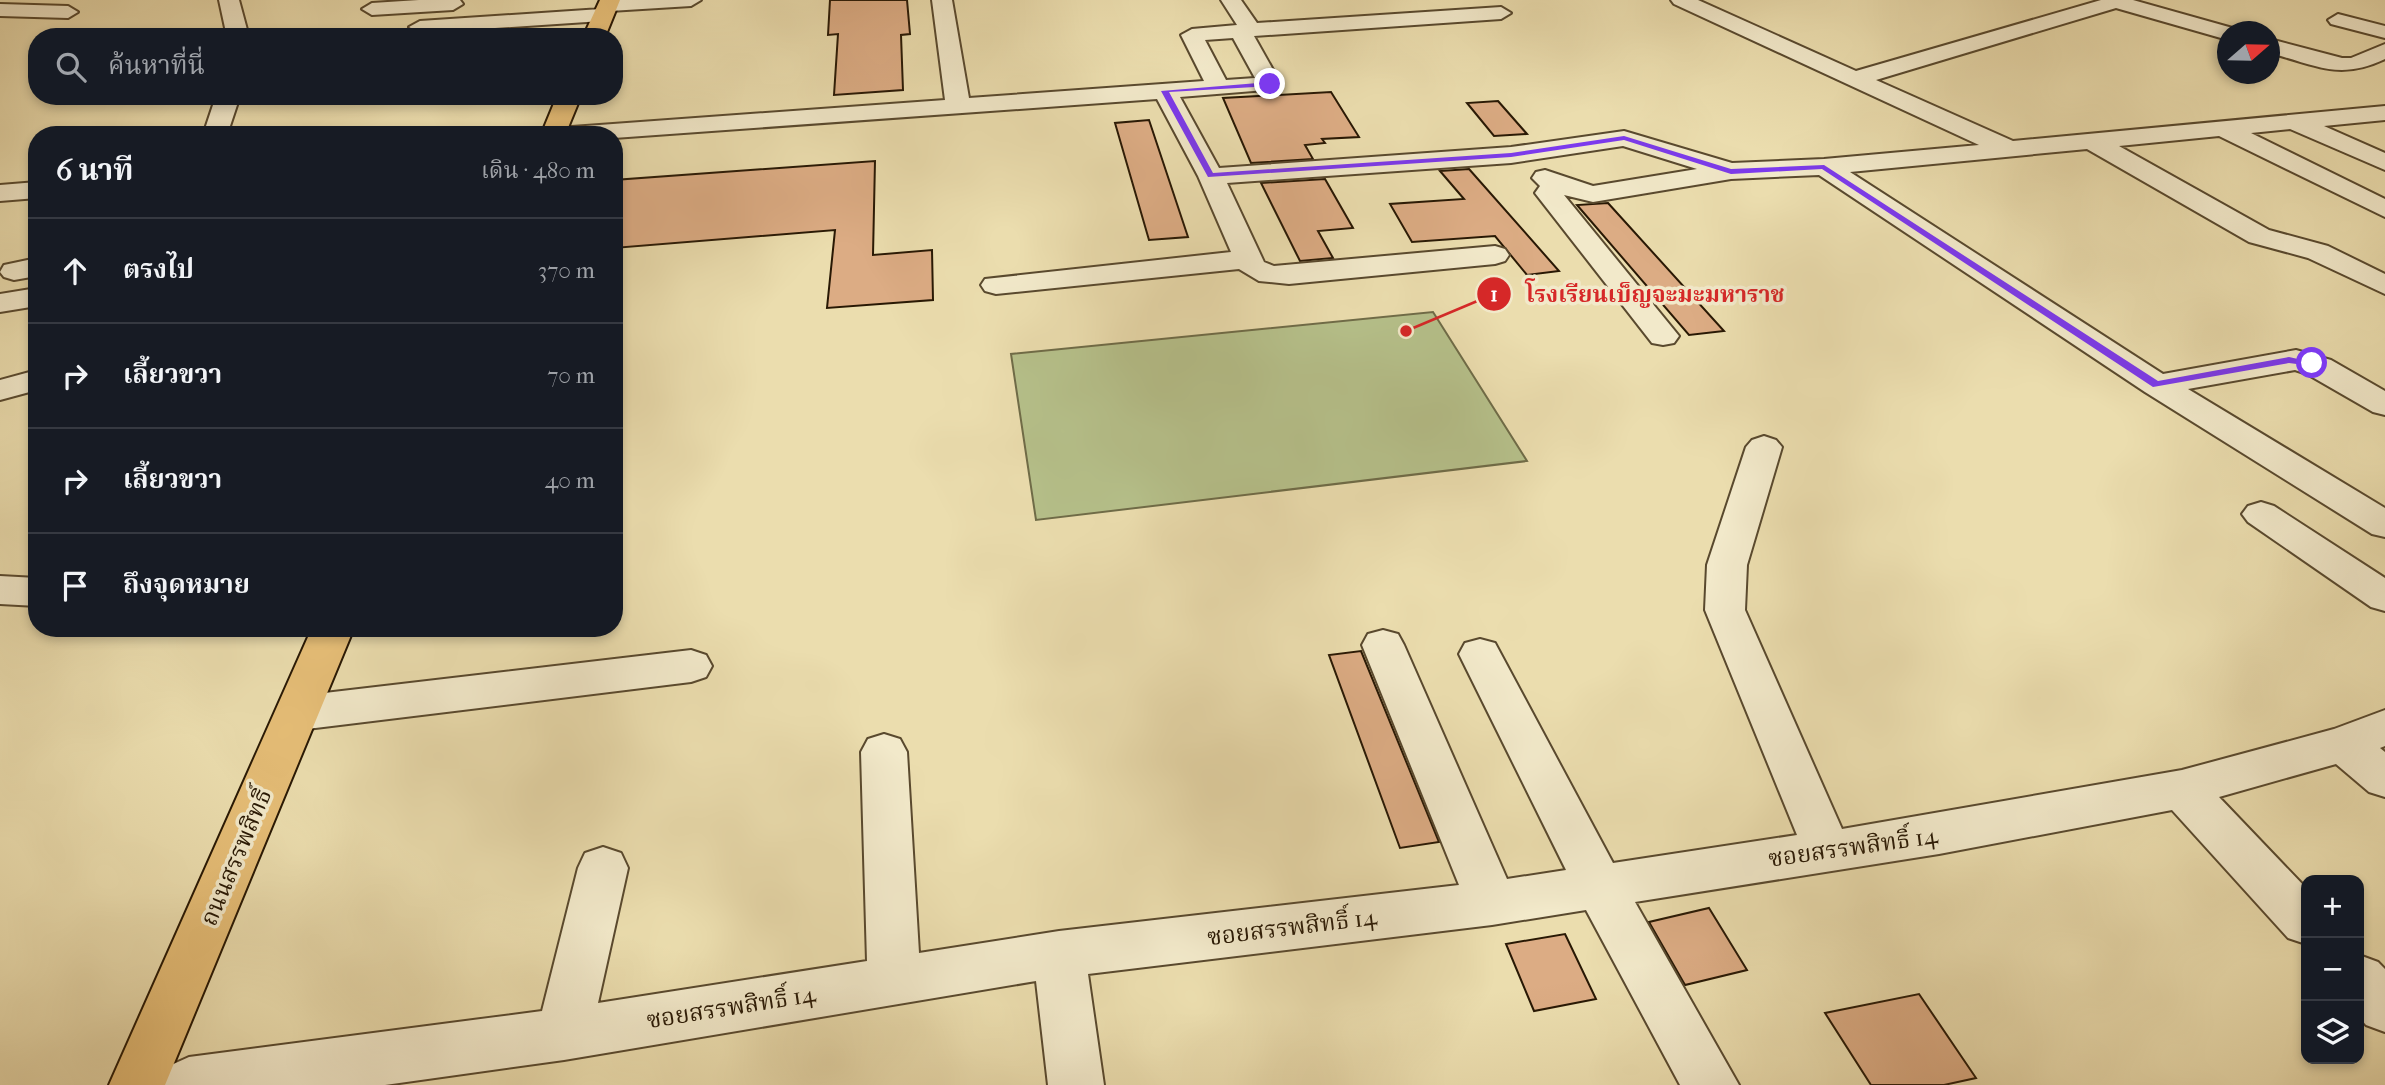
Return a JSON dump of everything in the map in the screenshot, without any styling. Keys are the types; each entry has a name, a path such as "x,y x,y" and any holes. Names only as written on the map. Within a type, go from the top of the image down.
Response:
{"main road":[{"path":"598,28 607,7"},
{"path":"559,126 566,105"},
{"name":"ถนนสรรพสิทธิ์","path":"137,1085 329,637"}],"street":[{"path":"0,8 12,0"},
{"path":"229,0 236,28"},
{"path":"420,27 691,0"},
{"path":"942,0 958,106"},
{"path":"623,147 1168,97 1270,84 1231,0"},
{"path":"1219,89 1192,35 1245,31 1335,16 1501,13 1484,0"},
{"path":"1681,0 2011,150"},
{"path":"1854,79 2119,1 2217,31"},
{"path":"372,9 478,2"},
{"path":"2368,5 2338,20 2385,32"},
{"path":"0,8 68,12"},
{"path":"2280,49 2342,65 2355,65 2385,51"},
{"path":"623,130 958,106 1168,97"},
{"path":"1168,97 1211,176 1248,259 1258,272 1289,275 1495,254"},
{"path":"218,126 225,105"},
{"path":"1511,155 1556,185 1593,194 1731,172 1824,167 2385,113"},
{"path":"2294,122 2385,162"},
{"path":"2223,129 2385,209"},
{"path":"1211,176 1511,155 1624,138 1731,172"},
{"path":"2093,142 2259,236 2291,242 2318,252 2385,285"},
{"path":"1824,167 2157,385 2385,524"},
{"path":"1556,185 1548,193 1663,336"},
{"path":"2,193 28,191"},
{"path":"996,285 1248,259"},
{"path":"0,303 28,298"},
{"path":"2157,385 2296,360 2319,367 2385,405"},
{"path":"0,390 28,382"},
{"path":"1764,447 1727,565 1725,611 1827,850"},
{"path":"2261,514 2385,597"},
{"path":"0,590 28,592"},
{"path":"1383,645 1492,903"},
{"path":"1480,654 1600,887 1712,1085"},
{"path":"299,713 691,666"},
{"path":"2365,736 2385,779"},
{"name":"ซอยสรรพสิทธิ์ 14","path":"190,1085 564,1034 1059,954 1492,903 1939,834 2182,789 2365,736"},
{"path":"884,752 894,980"},
{"path":"2182,789 2301,917"},
{"path":"564,1034 603,868"},
{"path":"1059,954 1076,1085"},
{"path":"2364,984 2385,1007"}],"green space":[{"path":"1433,312 1527,461 1036,520 1011,354"}],"building":[{"path":"830,0 907,0 910,34 901,35 903,90 834,95 838,34 828,35"},
{"path":"1331,92 1359,137 1322,139 1325,143 1305,145 1313,159 1251,163 1223,98"},
{"path":"1498,101 1527,134 1494,136 1467,103"},
{"path":"1149,120 1188,237 1149,240 1115,123"},
{"path":"875,161 873,255 932,250 933,300 827,308 835,230 623,247 623,179"},
{"path":"1469,169 1559,271 1527,275 1495,236 1412,242 1390,204 1464,199 1440,171"},
{"path":"1325,179 1353,228 1318,231 1333,258 1300,261 1261,183"},
{"path":"1608,203 1724,331 1689,335 1577,205"},
{"path":"1361,651 1439,842 1400,848 1329,655"},
{"path":"1709,908 1747,970 1685,985 1649,922"},
{"path":"1565,934 1596,999 1534,1011 1506,944"},
{"path":"1919,994 1976,1078 1944,1085 1871,1085 1825,1013"}],"place":[{"name":"โรงเรียนเบ็ญจะมะมหาราช","path":"1406,331"}],"route":[{"path":"1270,84 1165,91 1211,176 1511,155 1624,138 1731,172 1824,167 2157,385 2289,360 2312,363"}]}
